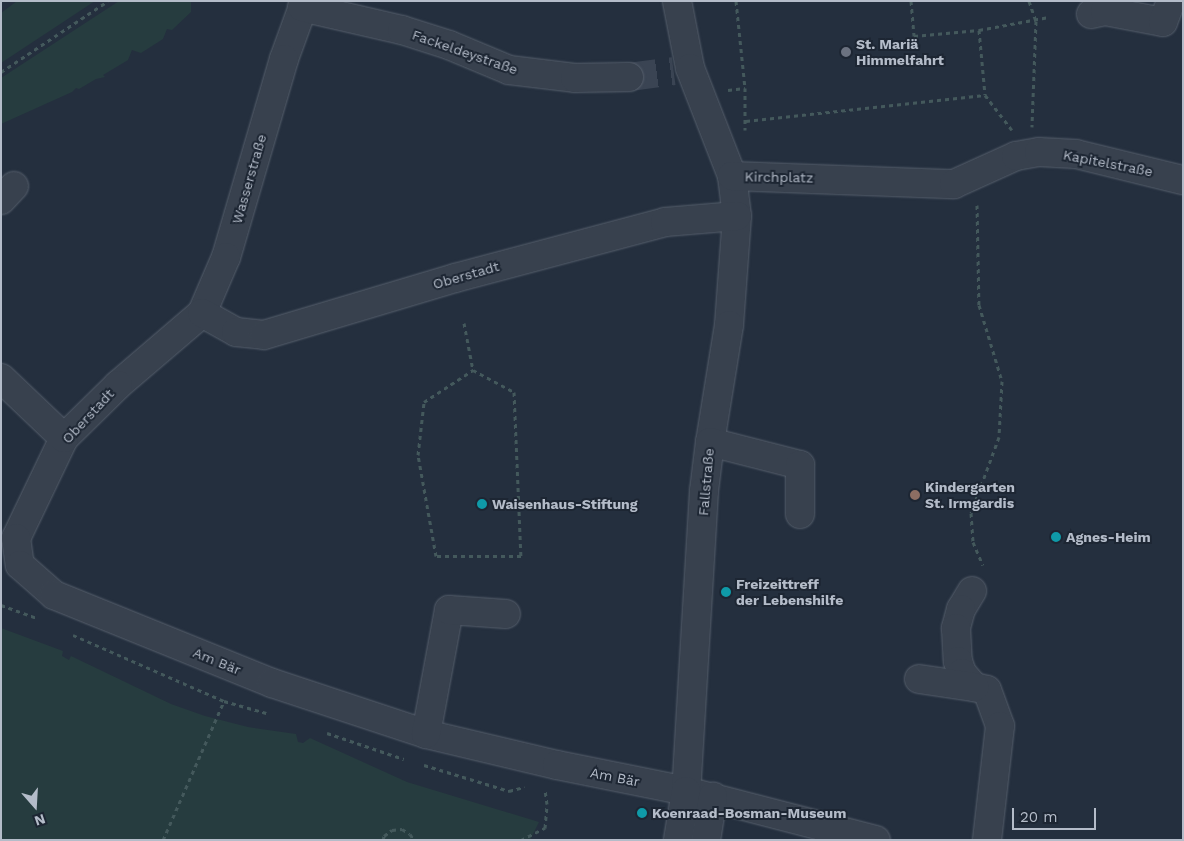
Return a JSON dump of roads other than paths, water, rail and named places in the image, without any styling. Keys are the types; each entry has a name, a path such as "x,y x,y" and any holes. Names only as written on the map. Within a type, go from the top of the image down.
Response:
{"street":[{"name":"Kirchplatz","path":"677,1 682,70 737,176 954,184 977,174"},
{"name":"Fackeldeystraße","path":"304,4 402,30 449,45 509,70 575,78 629,78"},
{"name":"Wasserstraße","path":"168,341 202,313 226,257 284,59 304,4"},
{"path":"1091,14 1105,11 1172,17"},
{"name":"Kapitelstraße","path":"977,174 1016,156 1035,153 1076,154 1183,180"},
{"name":"Fallstraße","path":"678,840 686,791 704,491 729,325 737,216 737,176"},
{"name":"Oberstadt","path":"202,313 236,332 264,336 455,278 665,222 737,216"},
{"name":"Oberstadt","path":"20,564 16,538 64,438 118,385 168,341"},
{"path":"1,378 64,438"},
{"path":"710,442 800,465 800,514"},
{"name":"Am Bär","path":"20,564 54,595 272,683 426,734 557,765 713,797 876,840"},
{"path":"972,591 961,608 956,628 958,661 962,673 980,688 1000,726 987,840"},
{"path":"426,734 449,610 506,614"},
{"path":"919,679 980,688"},
{"path":"706,840 713,797"}],"tunnel":[{"path":"629,77 674,71"}],"place":[{"name":"St. Mariä Himmelfahrt","path":"846,52"},
{"name":"Kindergarten St. Irmgardis","path":"915,495"},
{"name":"Waisenhaus-Stiftung","path":"482,504"},
{"name":"Agnes-Heim","path":"1056,537"},
{"name":"Freizeittreff der Lebenshilfe","path":"726,592"},
{"name":"Koenraad-Bosman-Museum","path":"642,813"}]}
